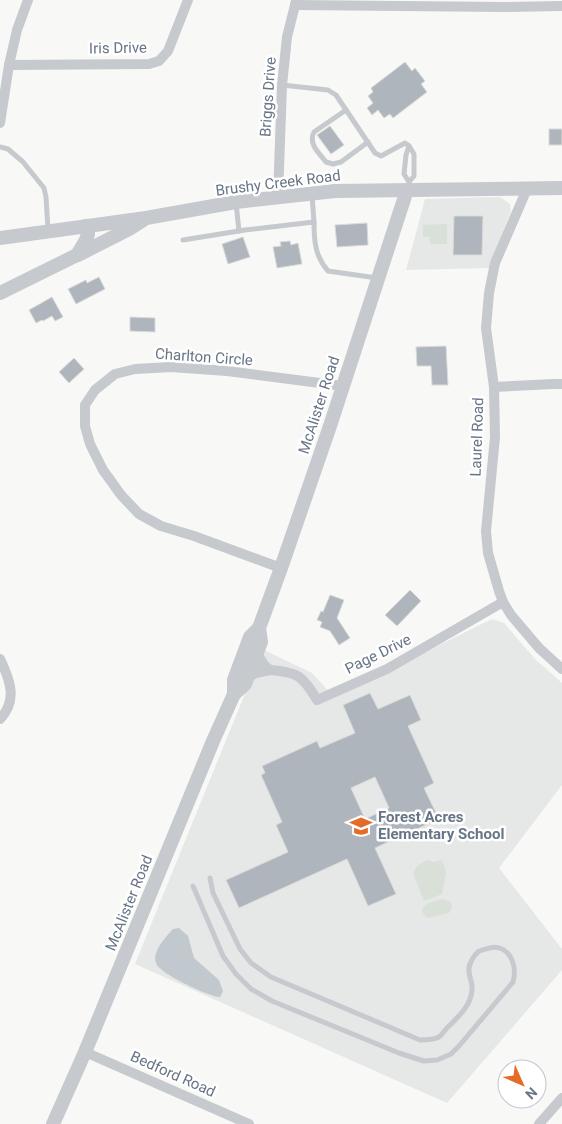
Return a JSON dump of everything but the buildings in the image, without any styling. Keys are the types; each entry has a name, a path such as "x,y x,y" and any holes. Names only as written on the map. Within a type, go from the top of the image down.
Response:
{"street":[{"path":"0,123 9,65 17,30 28,0"},
{"name":"Iris Drive","path":"9,65 150,64 159,62 168,51 188,0"},
{"path":"296,3 562,6"},
{"name":"Briggs Drive","path":"278,197 282,85 287,37 296,3"},
{"name":"Brushy Creek Road","path":"0,238 146,218 236,202 335,191 408,186 562,188"},
{"name":"McAlister Road","path":"234,694 234,680 250,637 259,628 281,568 408,186"},
{"name":"Laurel Road","path":"527,189 495,263 489,294 486,328 494,387 495,437 486,531 488,553 498,591 503,602 512,616 539,648 562,669"},
{"path":"0,293 129,229 146,218"},
{"path":"77,255 88,234 86,226"},
{"name":"Charlton Circle","path":"281,568 161,526 138,514 120,495 103,470 90,444 85,426 85,404 95,390 115,374 135,369 171,367 227,371 343,386"},
{"path":"494,387 562,384"},
{"name":"Page Drive","path":"247,678 256,673 270,670 288,671 301,677 310,687 317,700 387,669 503,602"},
{"name":"McAlister Road","path":"53,1124 85,1052 213,741 234,694 245,684 261,642 259,628"},
{"path":"257,654 270,670"},
{"path":"0,659 8,676 11,696 9,707 0,719"},
{"name":"Bedford Road","path":"85,1052 249,1124"},
{"path":"539,1124 562,1098"}],"lane":[{"path":"282,85 328,90 336,94 375,153 381,156 405,143 410,146 414,154 414,176 408,186"},
{"path":"346,110 314,132 311,137 312,145 326,162 333,164 341,162 368,142"},
{"path":"408,186 404,174 406,155 410,146"},
{"path":"0,147 8,149 23,162 44,188 48,231"},
{"path":"312,194 314,244 322,264 328,271 378,278"},
{"path":"236,202 239,231"},
{"path":"183,240 314,222"},
{"path":"193,886 223,956 236,974 251,989 272,1001 399,1053 424,1061 437,1060 450,1054 459,1046 513,982 516,973 513,960 508,953 500,948 491,947 479,951 472,959 468,972 472,980 470,1001 461,1014 438,1037 420,1040 271,978 261,971 240,950 213,893 210,878"}],"shaded area":[{"path":"500,197 510,204 511,211 489,268 406,270 425,199"},
{"path":"447,224 447,244 430,244 430,237 423,237 423,225"},
{"name":"Forest Acres Elementary School","path":"492,619 504,623 535,659 562,683 562,785 499,868 562,949 562,970 447,1103 135,964 264,650 312,673 334,697"},
{"path":"427,860 433,862 442,860 446,872 442,894 424,901 413,873 417,866"},
{"path":"443,899 451,902 452,908 449,913 427,918 423,914 422,909 428,903"},
{"path":"179,928 188,936 194,958 219,980 223,991 220,997 185,984 165,973 156,963 155,958 160,944 173,929"}],"place":[{"name":"Forest Acres Elementary School","path":"361,826"}]}
